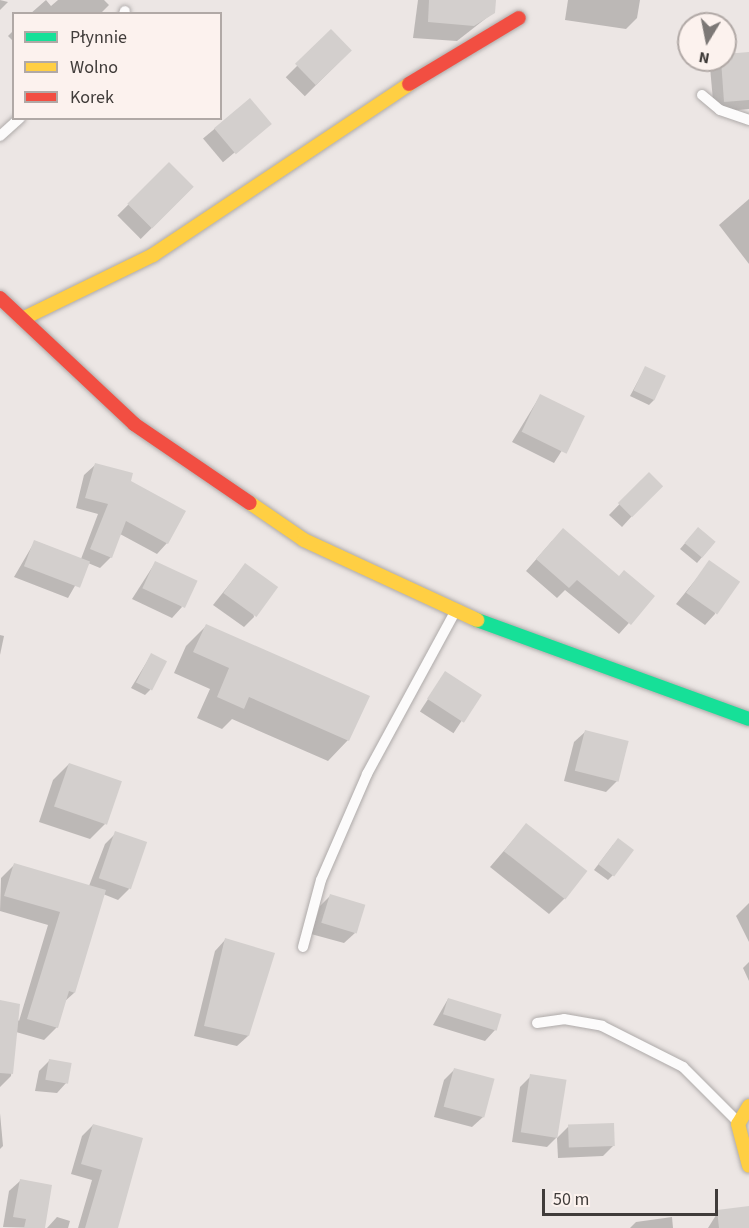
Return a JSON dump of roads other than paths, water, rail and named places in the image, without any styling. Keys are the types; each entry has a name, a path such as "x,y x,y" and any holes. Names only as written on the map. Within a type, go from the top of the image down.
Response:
{"street":[{"path":"22,319 153,255 358,114 519,18"},
{"path":"0,298 134,424 215,481 342,561 455,612 749,719"},
{"path":"749,1106 738,1124 749,1166"}],"lane":[{"path":"702,95 720,110 749,120"},
{"path":"0,136 18,120"},
{"path":"303,947 321,880 368,774 455,612"},
{"path":"537,1023 583,1020 673,1062 738,1124"}]}
